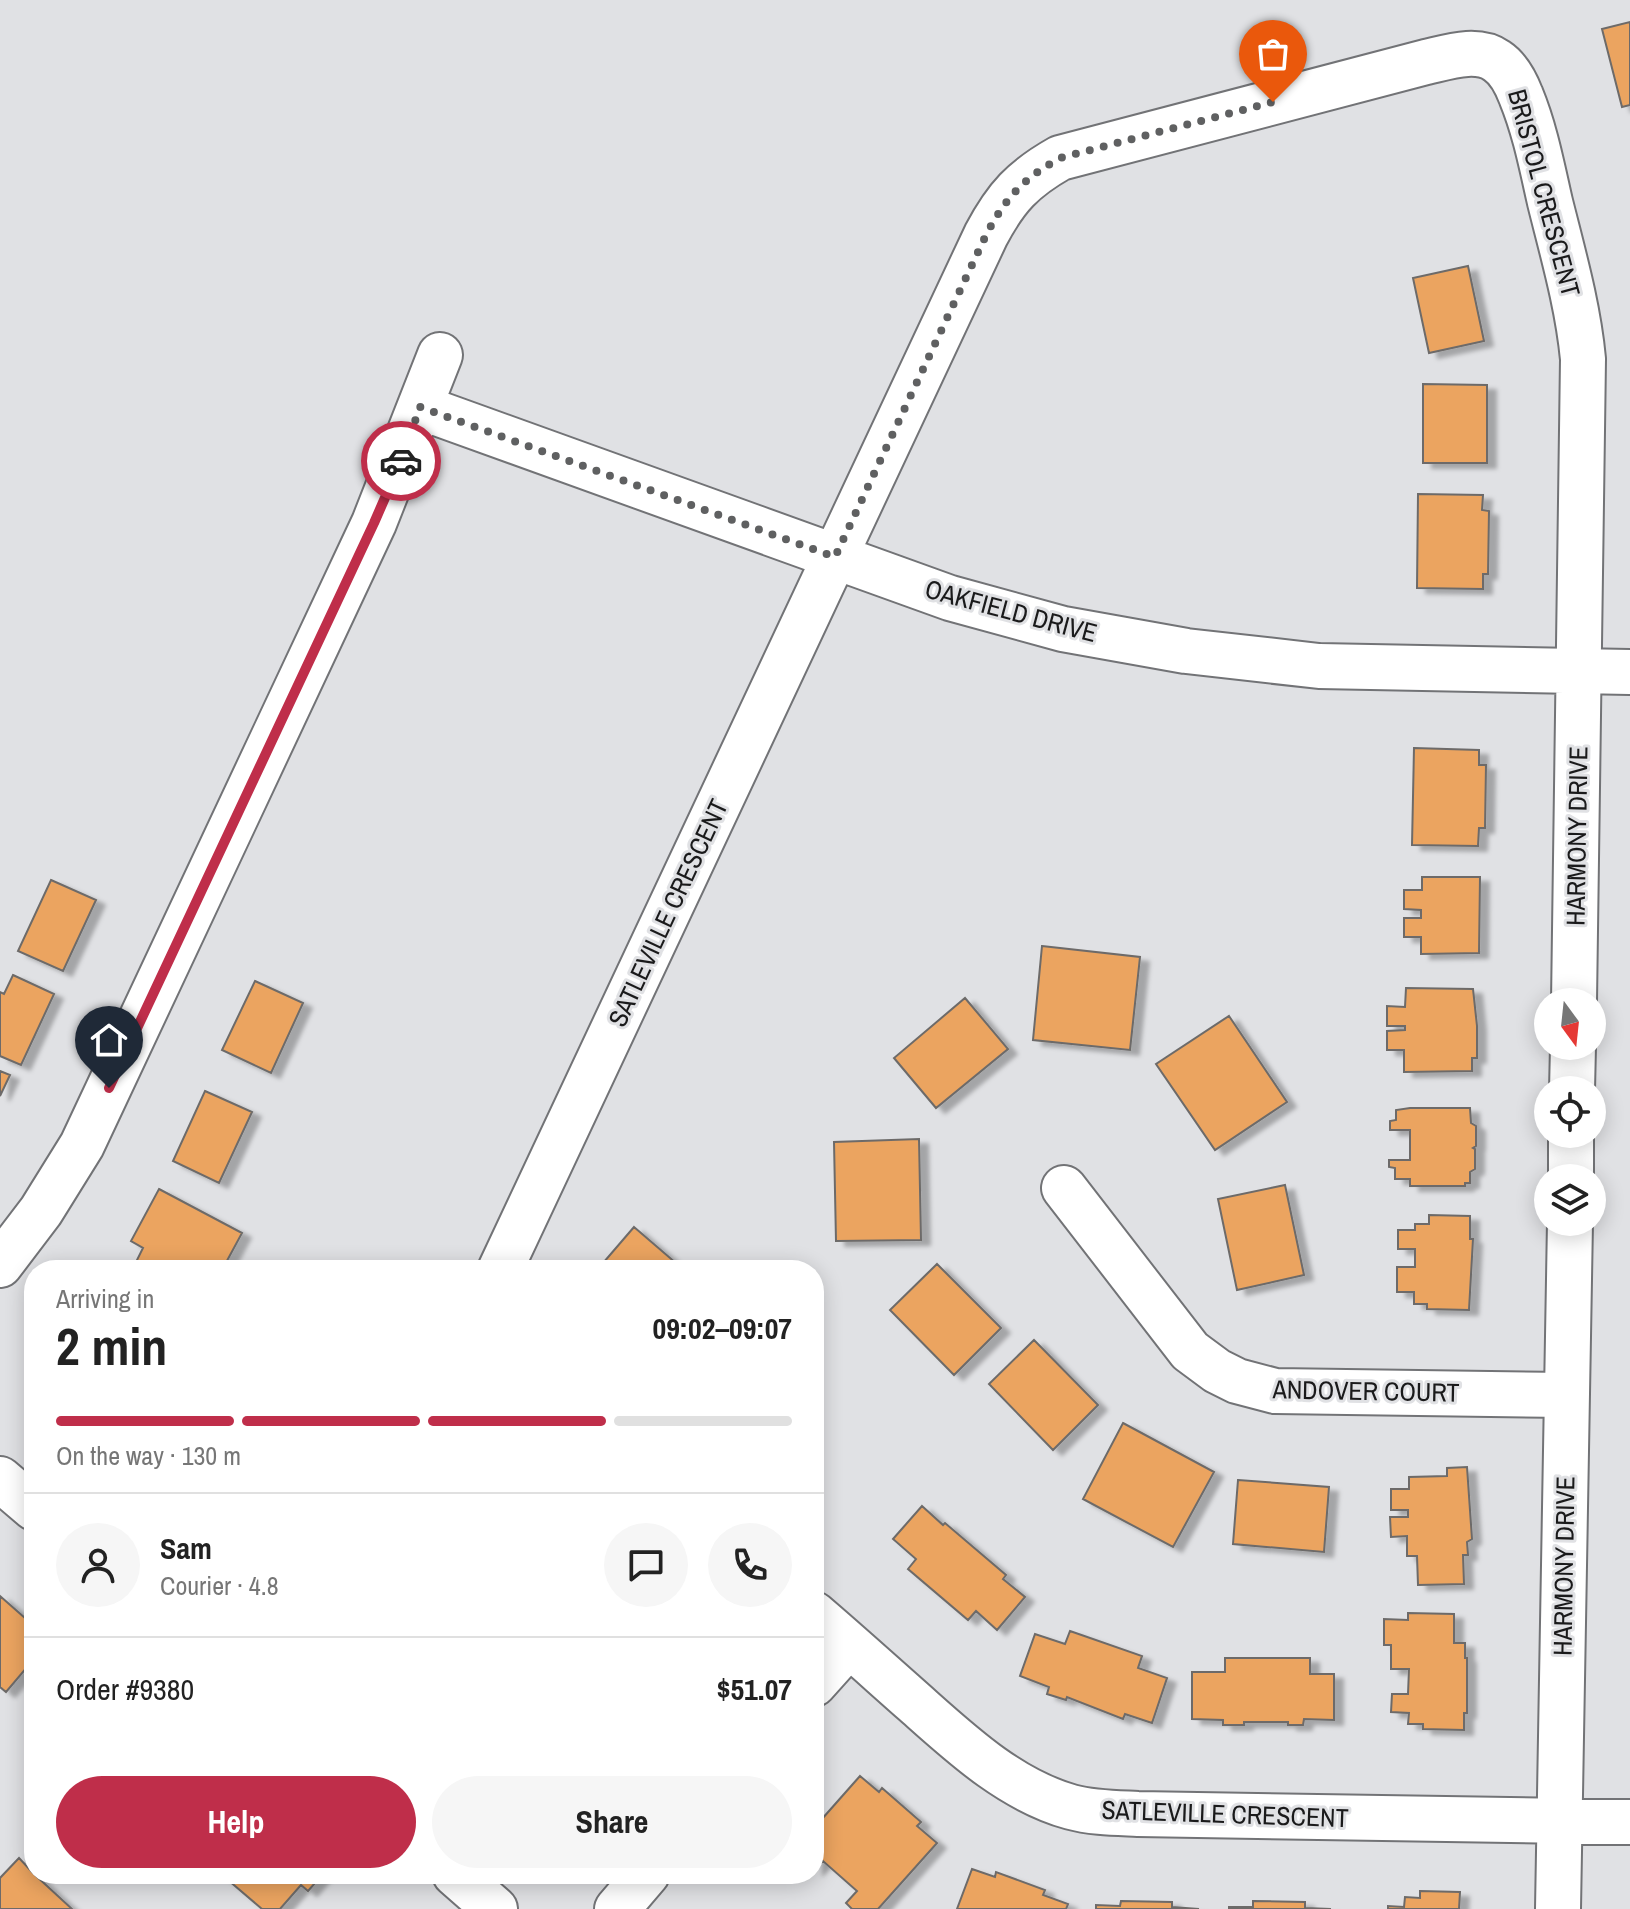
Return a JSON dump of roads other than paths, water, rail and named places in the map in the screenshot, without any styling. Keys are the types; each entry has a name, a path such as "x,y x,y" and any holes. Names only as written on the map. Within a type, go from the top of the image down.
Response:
{"street":[{"name":"BRISTOL CRESCENT","path":"835,557 986,235 1017,187 1037,171 1060,158 1426,62 1478,53 1496,60 1511,75 1521,95 1535,141 1580,333 1584,393 1580,671"},
{"path":"0,1265 41,1211 82,1145 374,523 440,355"},
{"name":"OAKFIELD DRIVE","path":"420,407 950,598 1009,616 1125,642 1319,666 1630,672"},
{"name":"SATLEVILLE CRESCENT","path":"505,1260 835,557"},
{"name":"HARMONY DRIVE","path":"1574,988 1580,671"},
{"name":"ANDOVER COURT","path":"1064,1188 1178,1339 1202,1361 1237,1381 1275,1391 1567,1395"},
{"name":"HARMONY DRIVE","path":"1558,1909 1570,1236"},
{"path":"0,1479 24,1499"},
{"name":"SATLEVILLE CRESCENT","path":"824,1623 995,1769 1023,1788 1072,1807 1102,1813 1138,1814 1630,1822"},
{"path":"824,1673 849,1645"},
{"path":"466,1884 495,1909"},
{"path":"617,1909 638,1884"}]}
